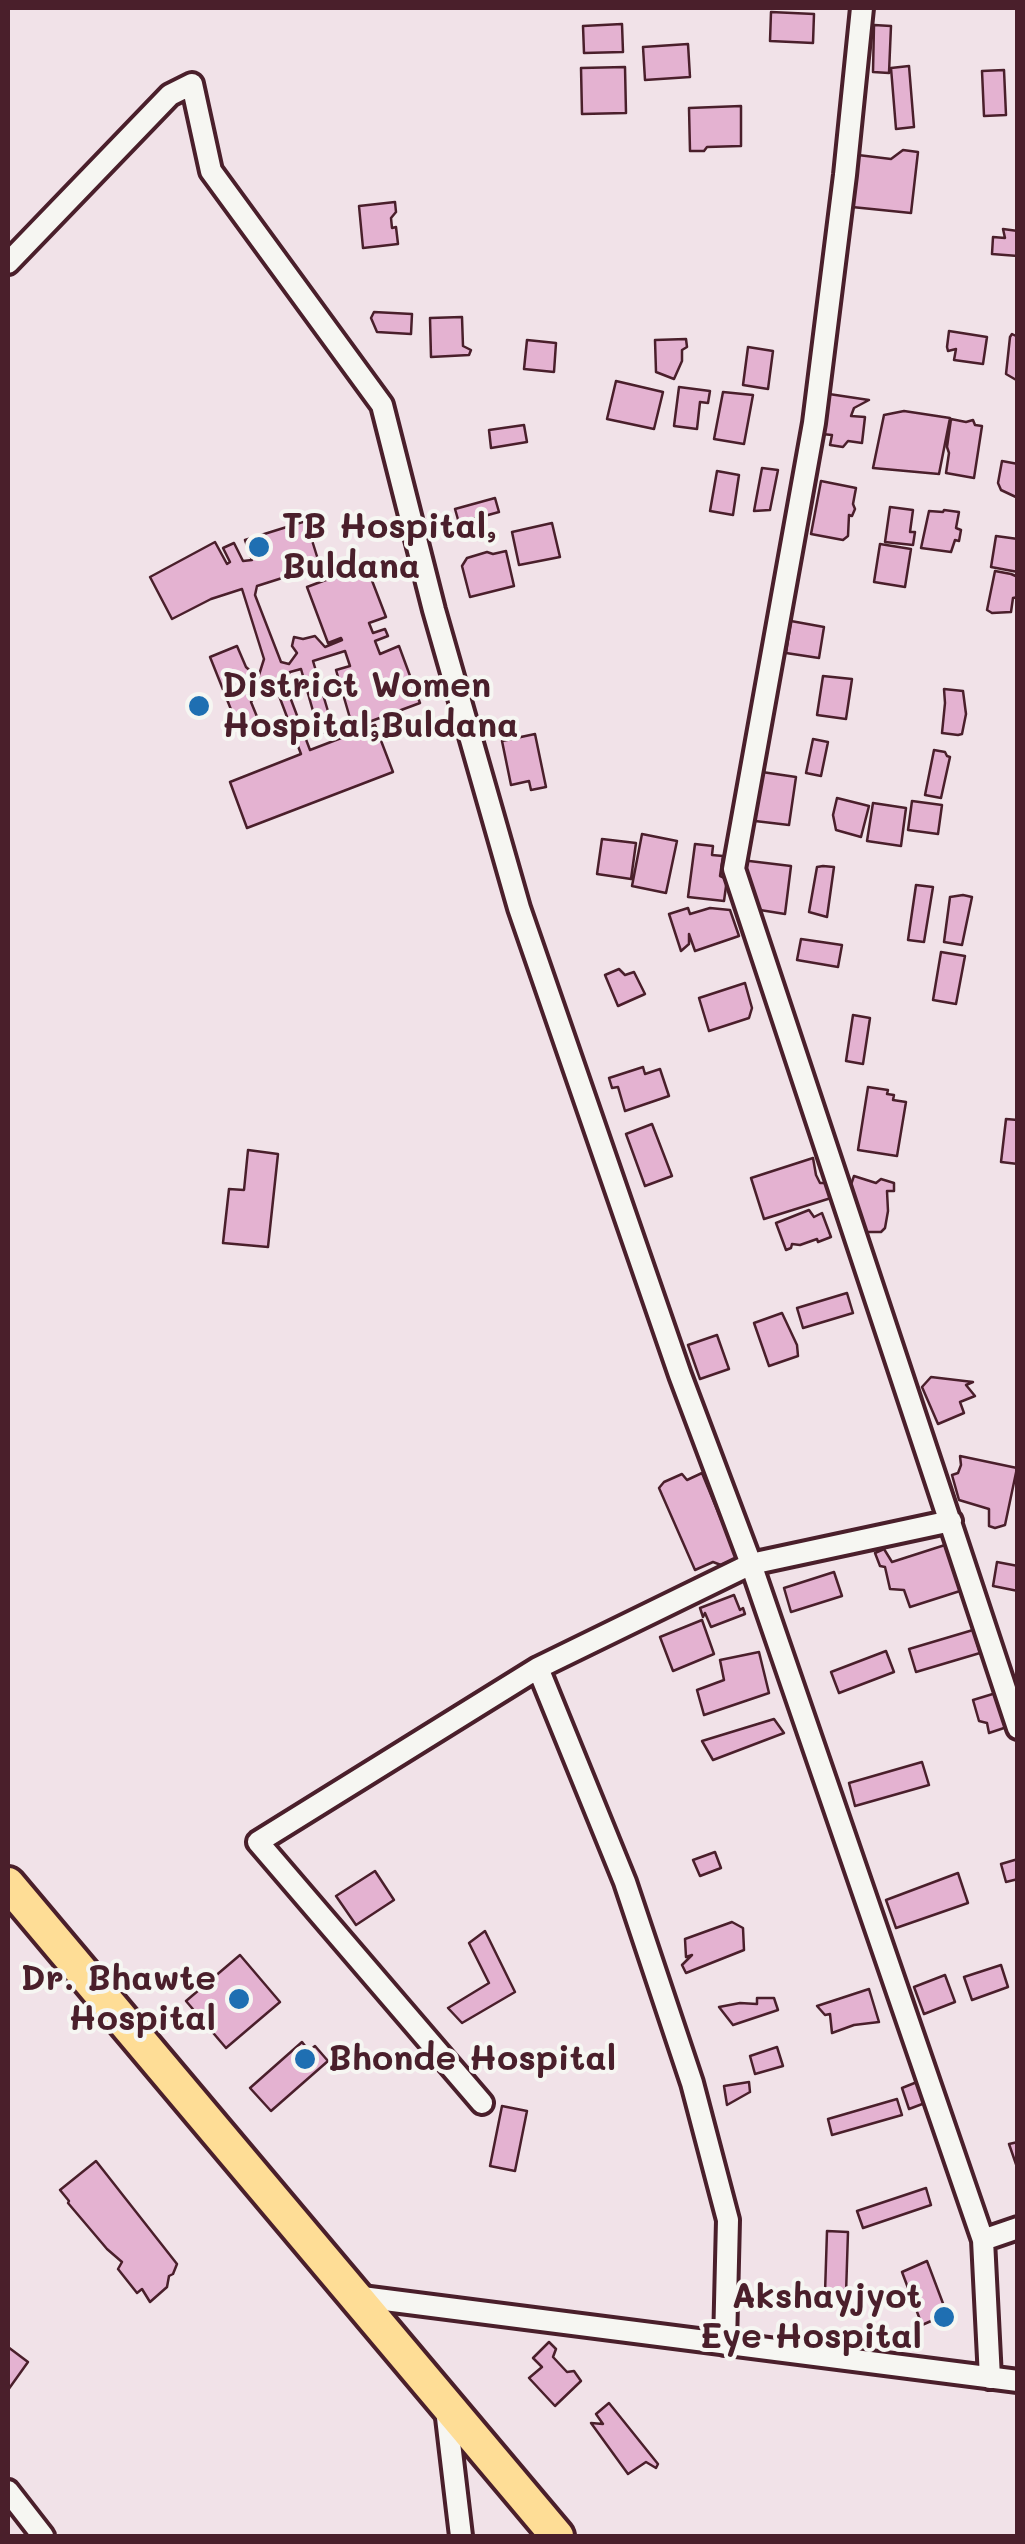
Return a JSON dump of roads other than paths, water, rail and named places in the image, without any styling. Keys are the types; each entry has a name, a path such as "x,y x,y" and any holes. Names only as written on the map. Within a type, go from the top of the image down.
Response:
{"main road":[{"path":"8,1884 556,2536"}],"street":[{"path":"862,8 846,175 814,423 734,870 1018,1728"},
{"path":"8,263 170,95 192,84 211,171 382,405 434,610 519,908 680,1375 751,1564 983,2240 990,2378"},
{"path":"482,2104 258,1842 538,1668 751,1564 951,1521"},
{"path":"538,1668 625,1882 692,2083 728,2220 725,2344"},
{"path":"983,2240 1018,2228"},
{"path":"354,2296 1018,2382"},
{"path":"446,2405 461,2536"},
{"path":"8,2491 43,2536"}],"place":[{"name":"TB Hospital, Buldana","path":"259,547"},
{"name":"District Women Hospital,Buldana","path":"199,706"},
{"name":"Dr. Bhawte Hospital","path":"239,1999"},
{"name":"Bhonde Hospital","path":"305,2059"},
{"name":"Akshayjyot Eye Hospital","path":"944,2317"}]}
